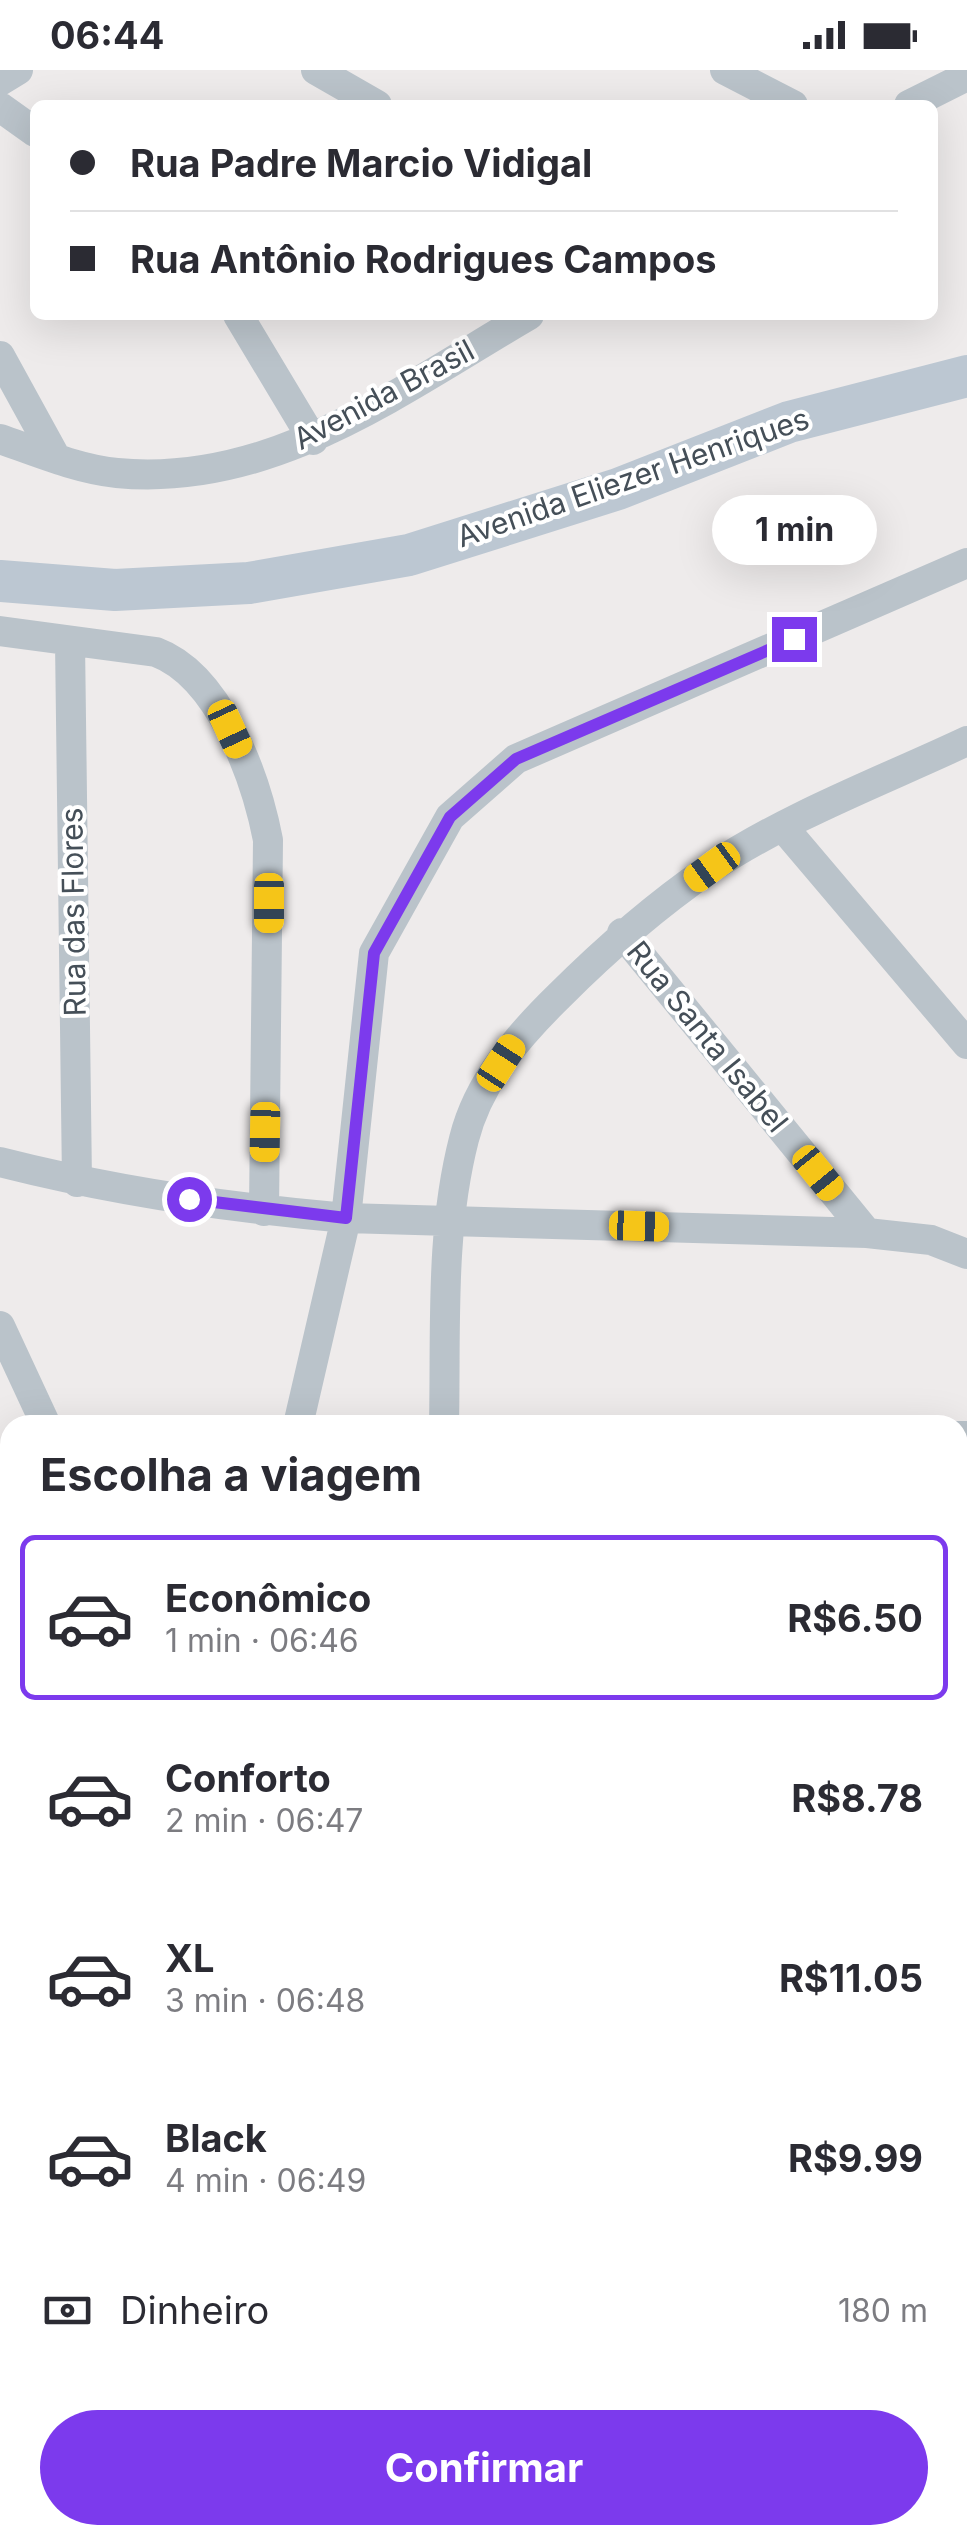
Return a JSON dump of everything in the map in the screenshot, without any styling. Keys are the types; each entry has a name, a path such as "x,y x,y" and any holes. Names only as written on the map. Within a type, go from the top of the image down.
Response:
{"street":[{"path":"0,81 18,70"},
{"path":"316,70 368,100"},
{"path":"725,70 782,100"},
{"path":"918,100 967,76"},
{"path":"0,107 30,128"},
{"path":"241,320 313,440"},
{"name":"Avenida Brasil","path":"0,439 115,473 176,474 228,466 313,440 520,320"},
{"path":"0,356 56,458"},
{"name":"Avenida Eliezer Henriques","path":"0,581 114,590 249,584 409,555 618,489 789,422 967,376"},
{"path":"300,1415 346,1218 374,953 450,817 516,759 967,564"},
{"path":"0,630 156,652 175,660 230,729 258,788 268,840 264,1211"},
{"name":"Rua das Flores","path":"70,642 77,1182"},
{"path":"444,1415 448,1220 464,1136 483,1092 520,1035 622,933 712,867 784,827 967,741"},
{"path":"784,827 967,1044"},
{"name":"Rua Santa Isabel","path":"622,933 868,1233"},
{"path":"0,1162 77,1182 264,1211 346,1218 868,1233 931,1240 967,1254"},
{"path":"0,1326 41,1415"}],"route":[{"path":"189,1199 346,1218 374,953 450,817 516,759 794,639"}]}
